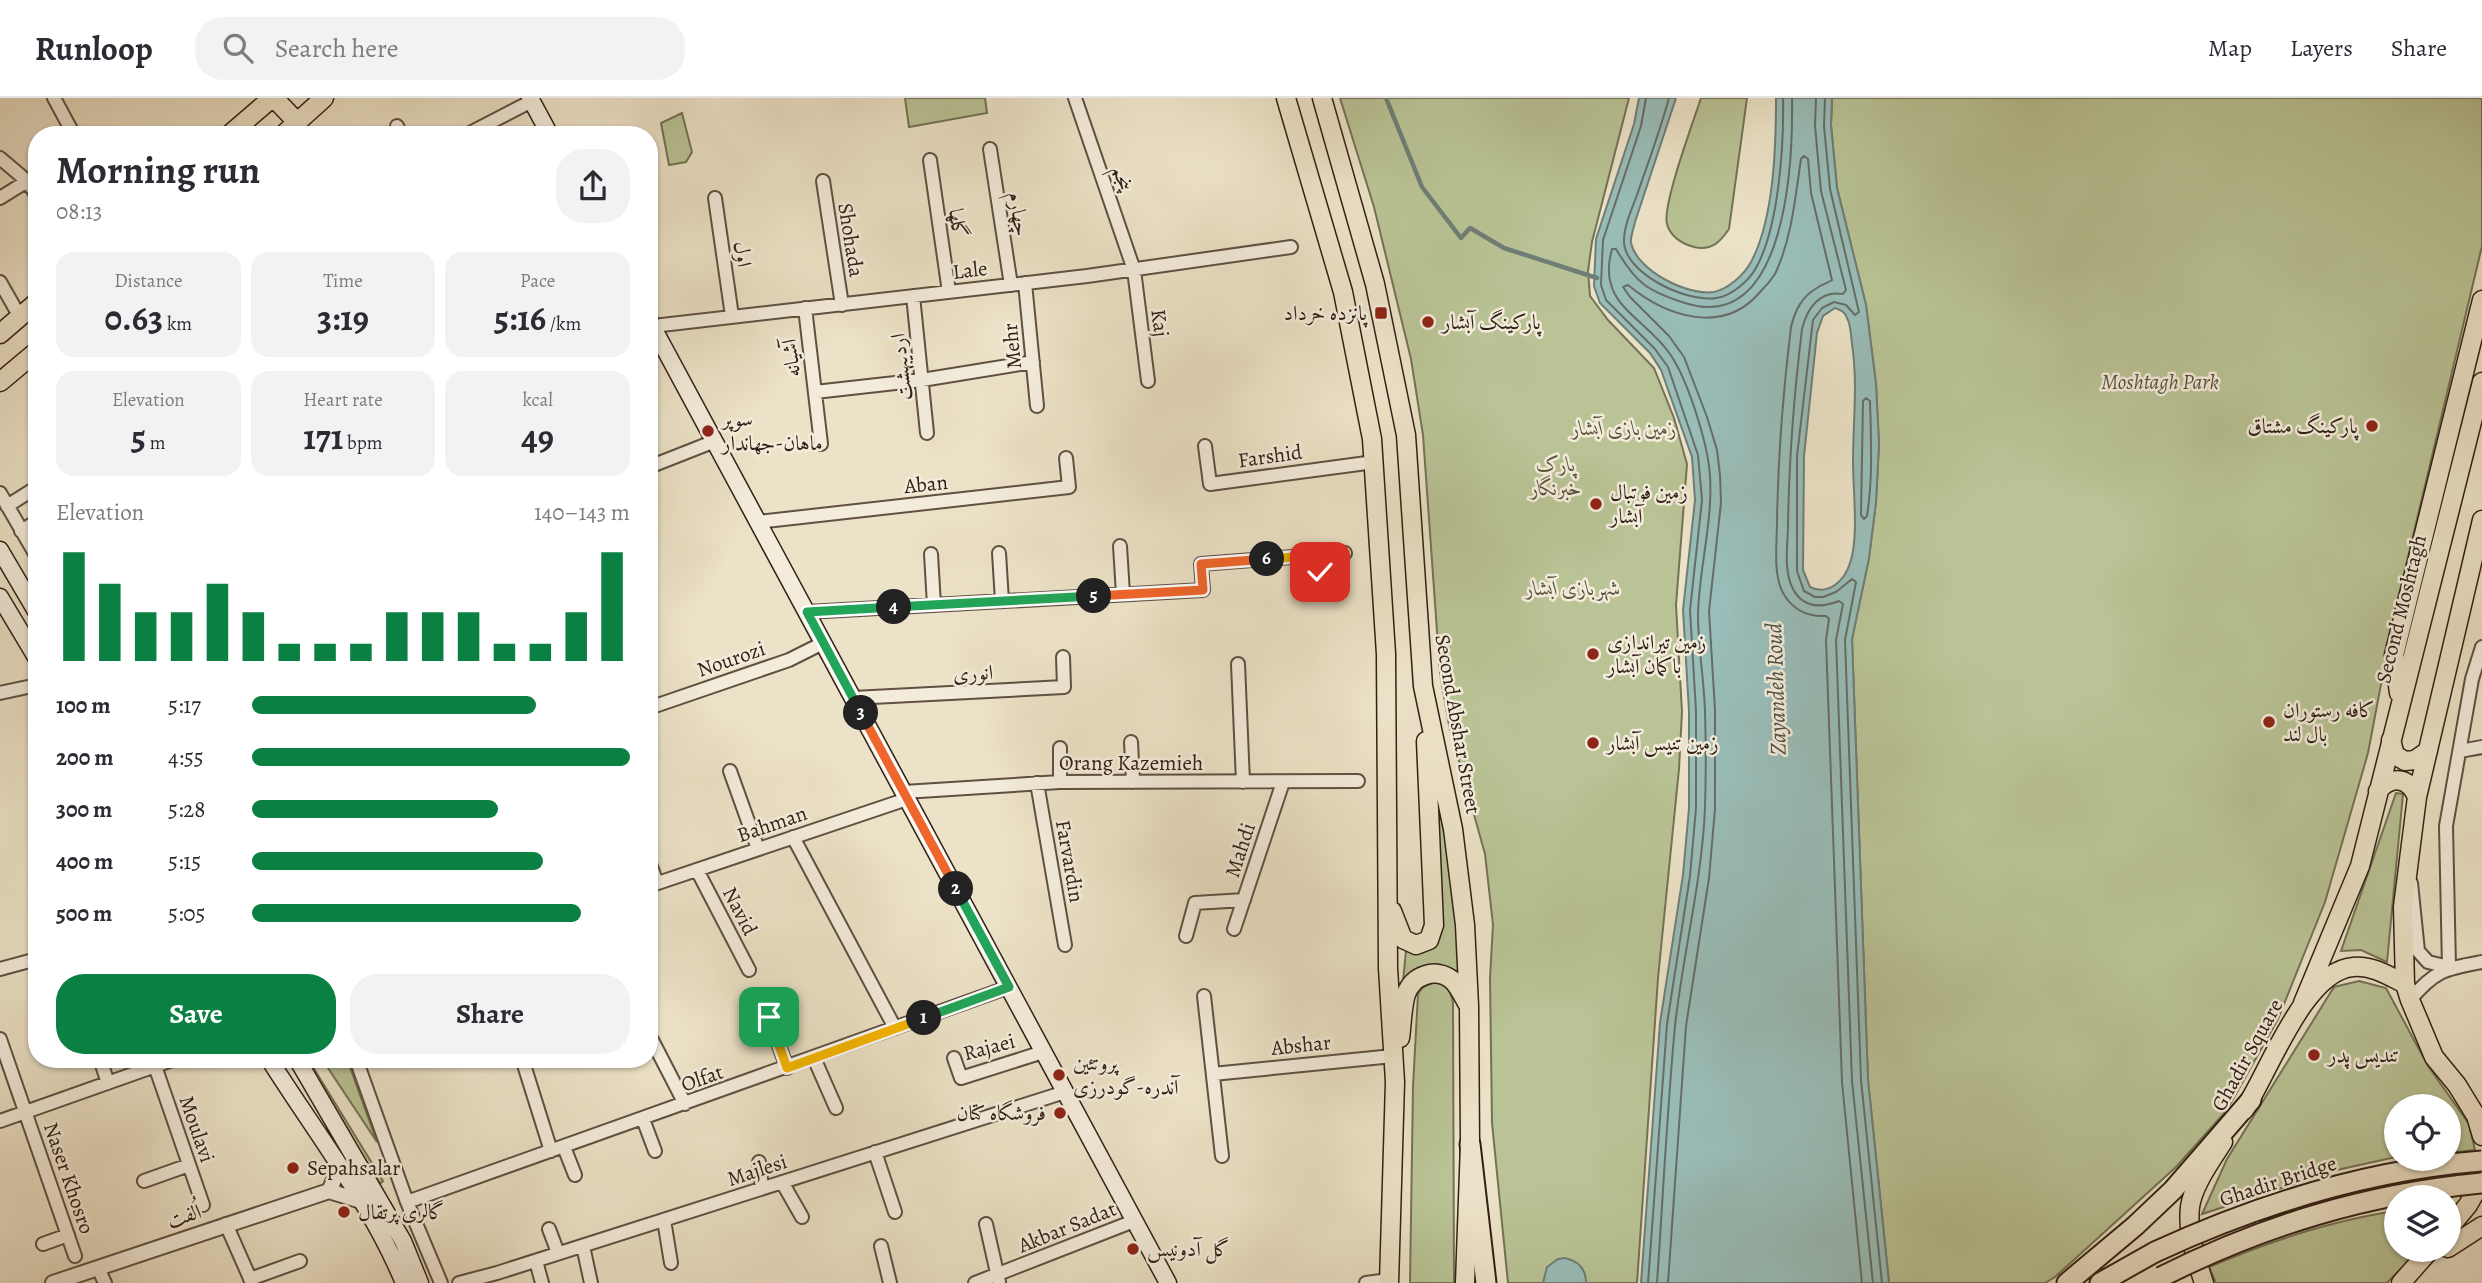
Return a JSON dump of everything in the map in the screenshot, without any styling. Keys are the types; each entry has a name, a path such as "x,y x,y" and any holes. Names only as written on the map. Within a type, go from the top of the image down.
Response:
{"highway":[{"path":"2067,1283 2173,1190 2250,1100"},
{"path":"1470,1144 1486,1283"},
{"name":"Ghadir Bridge","path":"2100,1283 2155,1252 2198,1232 2297,1196 2374,1176 2434,1165 2482,1161"},
{"name":"Ghadir Bridge","path":"2155,1280 2203,1256 2303,1217 2367,1200 2482,1182"}],"main road":[{"path":"240,126 273,98 297,122"},
{"path":"293,126 324,98"},
{"path":"1286,98 1343,292 1372,439 1386,654 1388,968 1395,1082"},
{"name":"Second Abshar Street","path":"1322,98 1376,284 1406,435 1423,686 1453,829 1465,925 1469,1006 1470,1144 1465,1283"},
{"path":"531,100 545,126"},
{"path":"2400,704 2394,655 2482,300"},
{"path":"0,334 28,310"},
{"path":"658,336 1168,1283"},
{"path":"0,383 28,359"},
{"name":"Second Moshtagh","path":"2302,1003 2360,866 2482,382"},
{"path":"2482,520 2478,552 2417,797 2403,907 2407,992 2434,1057 2457,1085 2476,1116 2482,1136"},
{"path":"0,550 28,598"},
{"path":"0,597 28,644"},
{"path":"1388,901 1403,939 1416,945 1429,940 1434,925 1423,686"},
{"path":"2391,740 2395,755 2405,761 2415,760 2428,751"},
{"path":"2378,791 2385,783 2394,779 2405,781 2413,787 2417,797"},
{"name":"Ghadir Square","path":"2204,1283 2194,1253 2190,1205 2197,1186 2250,1100 2302,1003 2331,974 2353,967 2375,970 2407,992"},
{"path":"1389,1281 1395,1082 1406,994 1413,981 1426,974 1440,974 1453,980 1469,1006"},
{"path":"275,1068 361,1201 395,1260 404,1283"},
{"path":"302,1068 397,1231 419,1283"},
{"path":"2457,1085 2482,1102"},
{"path":"2461,1214 2482,1182"},
{"path":"2461,1240 2482,1226"},
{"path":"2405,1279 2420,1262"},
{"path":"2405,1279 2429,1262"}],"street":[{"path":"54,98 69,126"},
{"name":"پنجم","path":"1075,98 1134,270"},
{"path":"483,126 531,100"},
{"name":"چهارم","path":"990,149 1010,285"},
{"path":"0,158 28,176"},
{"name":"گلها","path":"930,160 949,292"},
{"path":"0,198 28,180"},
{"name":"Shohada","path":"823,181 842,304"},
{"name":"اول","path":"715,198 732,316"},
{"name":"Lale","path":"658,322 1010,285 1290,247"},
{"name":"Kaj","path":"1134,270 1148,381"},
{"path":"0,282 20,317"},
{"name":"Mehr","path":"1025,283 1037,406"},
{"name":"اردیبهشت","path":"913,296 927,433"},
{"name":"آشیانه","path":"805,308 821,444"},
{"path":"815,391 922,380 1032,362"},
{"path":"658,464 715,442"},
{"name":"Farshid","path":"1205,446 1210,484 1374,462"},
{"name":"Aban","path":"758,522 1069,487 1066,458"},
{"path":"0,493 28,542"},
{"path":"7,506 28,493"},
{"path":"21,531 28,527"},
{"path":"1120,546 1123,594"},
{"path":"999,553 1002,601"},
{"path":"807,612 1203,590 1201,564 1345,553"},
{"path":"931,554 934,605"},
{"path":"1320,555 1320,572"},
{"name":"Nourozi","path":"658,705 789,660 823,643"},
{"path":"2449,967 2446,826 2482,647"},
{"name":"انوری","path":"853,698 1064,687 1063,657"},
{"path":"1238,664 1243,782"},
{"path":"0,693 28,687"},
{"path":"1131,742 1132,782"},
{"path":"2460,751 2482,747"},
{"path":"1060,748 1060,782"},
{"path":"730,771 758,849"},
{"name":"Orang Kazemieh","path":"905,796 1060,782 1359,781"},
{"name":"Mahdi","path":"1234,929 1283,782"},
{"name":"Farvardin","path":"1037,783 1065,945"},
{"name":"Bahman","path":"658,882 905,796"},
{"path":"793,837 895,1028"},
{"path":"2408,867 2418,951 2428,962 2449,967"},
{"name":"Navid","path":"697,870 749,970"},
{"path":"1186,936 1195,903 1244,900"},
{"path":"0,969 28,961"},
{"path":"2407,992 2449,967 2482,962"},
{"name":"Olfat","path":"407,1202 1009,987"},
{"path":"1205,996 1222,1156"},
{"path":"769,1017 787,1068"},
{"name":"Naser Khosro","path":"0,1039 75,1256"},
{"path":"658,1052 685,1104"},
{"name":"Rajaei","path":"954,1058 961,1079 1043,1052"},
{"name":"Abshar","path":"1213,1074 1393,1055"},
{"path":"814,1058 836,1108"},
{"path":"103,1068 108,1083"},
{"path":"0,1121 149,1068"},
{"name":"Moulavi","path":"156,1068 203,1205"},
{"path":"359,1068 407,1202 441,1283"},
{"path":"524,1068 551,1151"},
{"name":"Majlesi","path":"459,1283 498,1278 536,1261 1065,1092"},
{"path":"643,1119 655,1151"},
{"path":"564,1147 575,1175"},
{"path":"875,1152 895,1212"},
{"path":"336,1161 335,1178 329,1191 361,1201"},
{"path":"759,1162 762,1188"},
{"path":"144,1181 189,1165"},
{"path":"782,1182 802,1217"},
{"name":"اُلفت","path":"53,1283 329,1191"},
{"path":"664,1220 671,1263"},
{"name":"Akbar Sadat","path":"975,1283 998,1279 1134,1220"},
{"path":"226,1224 251,1281 300,1261"},
{"path":"986,1224 998,1279"},
{"path":"550,1229 558,1254"},
{"path":"43,1244 68,1234"},
{"path":"583,1246 591,1283"},
{"path":"881,1246 890,1283"},
{"path":"536,1261 542,1283"},
{"path":"98,1268 104,1283"},
{"path":"1366,1283 1389,1281"}],"green space":[{"path":"905,98 985,98 987,113 909,127"},
{"name":"پارک خبرنگار","path":"1340,98 1629,98 1592,242 1588,271 1590,296 1608,320 1654,368 1674,418 1687,464 1676,605 1682,712 1679,769 1658,978 1637,1283 1508,1283 1492,1123 1490,978 1493,925 1485,854 1449,725 1440,673 1423,435 1411,359 1374,207"},
{"path":"1701,98 1747,98 1729,229 1715,244 1706,248 1685,244 1674,236 1667,224 1669,199"},
{"name":"Moshtagh Park","path":"1832,98 2482,98 2482,246 2394,616 2368,753 2325,902 2278,1019 2227,1110 2176,1167 2055,1277 2045,1283 1889,1283 1868,1080 1852,639 1869,558 1879,444 1876,384 1866,305 1837,188 1831,125"},
{"path":"682,113 692,152 686,162 669,165 661,123"},
{"path":"1432,785 1451,855 1460,976 1403,982 1406,950 1423,952 1437,943"},
{"path":"2396,793 2403,794 2387,962 2361,950 2341,951"},
{"path":"2359,981 2386,988 2428,1066 2448,1094 2384,1094 2384,1160 2337,1170 2202,1214 2227,1159 2334,987"},
{"path":"1435,982 1448,989 1453,1002 1454,1283 1410,1283 1413,1086 1418,994 1423,987"},
{"path":"308,1068 314,1068 383,1181 380,1184"},
{"path":"328,1068 350,1068 377,1142"},
{"path":"2461,1113 2469,1124 2475,1150 2461,1152"},
{"path":"2384,1213 2384,1262 2407,1262 2387,1283 2216,1283 2209,1267 2301,1233"}],"water":[{"name":"Zayandeh Roud","path":"1639,98 1676,98 1635,222 1631,243 1635,253 1665,280 1691,290 1714,292 1730,285 1740,276 1748,267 1759,245 1772,182 1776,98 1832,98 1831,125 1837,188 1866,305 1876,384 1879,444 1869,558 1852,639 1868,1080 1889,1283 1641,1283 1660,1023 1683,875 1689,808 1689,711 1683,610 1695,500 1692,457 1661,370 1650,353 1600,303 1594,286 1596,239 1634,124","holes":["1835,308 1844,313 1848,321 1854,359 1854,540 1853,553 1844,575 1830,588 1817,589 1810,587 1803,570 1804,456 1817,333 1823,316"]},
{"path":"1565,1258 1581,1266 1586,1283 1543,1283 1547,1267 1558,1259"}],"waterway":[{"path":"1386,98 1422,187 1461,238 1470,228 1504,248 1597,278"}],"place":[{"name":"پانزده خرداد","path":"1381,313"},
{"name":"پارکینگ آبشار","path":"1428,322"},
{"name":"پارکینگ مشتاق","path":"2372,426"},
{"name":"سوپر ماهان-جهاندار","path":"708,431"},
{"name":"زمین فوتبال آبشار","path":"1596,504"},
{"name":"زمین تیراندازی باکمان آبشار","path":"1593,654"},
{"name":"کافه رستوران بال لند","path":"2269,722"},
{"name":"زمین تنیس آبشار","path":"1593,743"},
{"name":"تندیس پدر","path":"2314,1055"},
{"name":"پروتئین آندره-گودرزی","path":"1059,1075"},
{"name":"فروشگاه کتان","path":"1060,1113"},
{"name":"Sepahsalar","path":"293,1168"},
{"name":"گالری پرتقال","path":"344,1212"},
{"name":"گل آدونیس","path":"1133,1249"}],"route":[{"path":"769,1017 787,1068 1009,987 807,612 1203,590 1201,564 1320,555 1320,572"}],"park label":[{"name":"زمین بازی آبشار","path":"1624,428"},
{"name":"شهربازی آبشار","path":"1573,588"}]}
